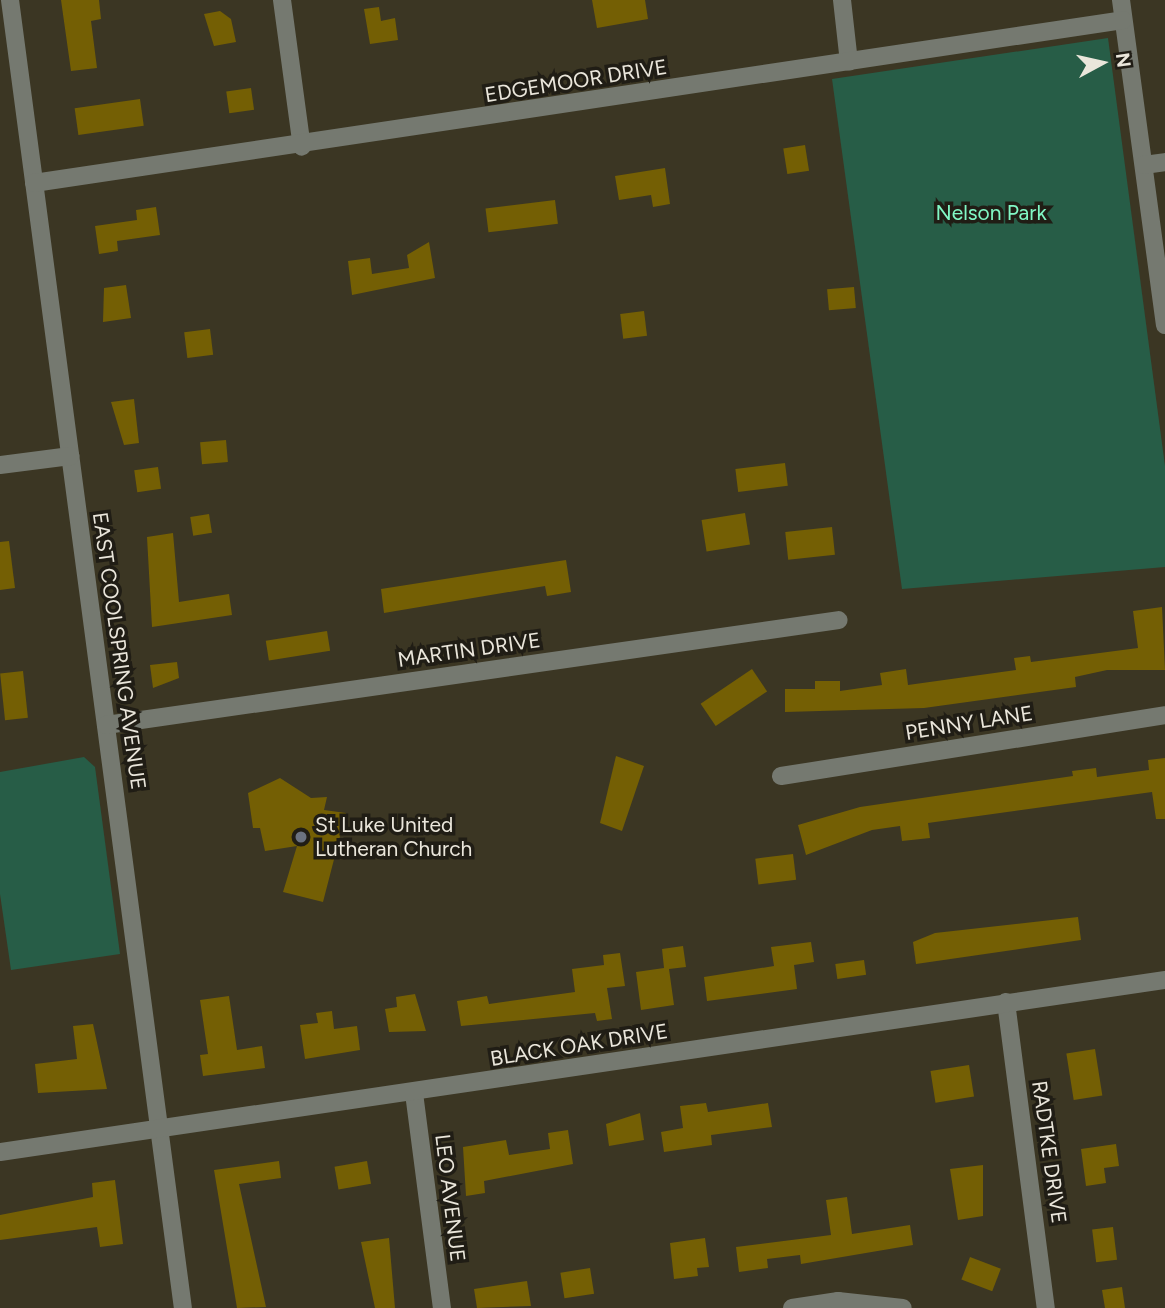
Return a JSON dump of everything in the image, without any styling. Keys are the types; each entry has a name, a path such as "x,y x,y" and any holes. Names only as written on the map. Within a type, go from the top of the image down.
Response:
{"street":[{"name":"EAST COOLSPRING AVENUE","path":"10,0 183,1308"},
{"path":"282,0 302,146"},
{"path":"842,0 849,62"},
{"path":"1121,0 1165,325"},
{"name":"EDGEMOOR DRIVE","path":"34,183 302,146 1123,20"},
{"path":"1144,165 1165,162"},
{"path":"0,465 70,456"},
{"name":"MARTIN DRIVE","path":"106,725 839,620"},
{"name":"PENNY LANE","path":"781,776 1165,715"},
{"name":"BLACK OAK DRIVE","path":"0,1152 414,1093 1006,1002 1165,981"},
{"name":"RADTKE DRIVE","path":"1006,1002 1046,1308"},
{"name":"LEO AVENUE","path":"414,1093 442,1308"},
{"path":"792,1308 838,1301 904,1308"}],"green space":[{"name":"Nelson Park","path":"1108,38 1165,466 1165,567 902,589 832,79"},
{"path":"84,757 95,767 120,954 11,970 0,894 0,772"}],"building":[{"path":"61,0 99,0 101,19 91,21 97,68 71,71"},
{"path":"592,0 645,0 648,19 597,28"},
{"path":"379,7 381,21 395,18 398,40 370,44 364,9"},
{"path":"220,11 231,19 236,42 214,46 204,14"},
{"path":"251,88 254,110 229,113 226,91"},
{"path":"140,99 144,126 78,135 75,108"},
{"path":"805,145 809,171 787,174 783,148"},
{"path":"665,168 670,204 653,207 651,195 619,200 615,176"},
{"path":"555,200 558,224 488,232 486,209"},
{"path":"156,207 160,235 117,241 118,251 99,254 95,226 137,220 136,210"},
{"path":"429,242 435,278 352,295 348,261 370,258 372,274 409,268 407,255"},
{"path":"126,285 131,318 103,322 104,288"},
{"path":"854,287 856,308 829,310 827,289"},
{"path":"644,311 647,336 623,339 620,314"},
{"path":"210,329 213,355 187,358 184,332"},
{"path":"134,399 139,443 124,445 111,402"},
{"path":"226,440 228,462 202,464 200,442"},
{"path":"785,463 788,486 738,492 735,469"},
{"path":"158,467 161,489 137,492 134,470"},
{"path":"745,513 750,545 707,551 702,520"},
{"path":"209,514 212,533 193,536 190,517"},
{"path":"832,527 835,555 788,560 785,532"},
{"path":"173,533 179,602 229,594 232,615 152,627 147,537"},
{"path":"9,541 15,588 0,590 0,542"},
{"path":"566,560 571,592 547,596 545,586 384,613 381,589"},
{"path":"1162,607 1165,670 1107,670 1075,677 1076,687 924,708 785,712 785,689 815,689 815,681 840,681 840,691 882,685 880,673 906,669 908,685 1016,670 1014,658 1030,656 1031,662 1138,648 1133,611"},
{"path":"327,631 330,651 269,660 266,641"},
{"path":"177,662 179,678 153,688 150,665"},
{"path":"752,669 767,691 716,726 701,704"},
{"path":"23,671 28,718 5,720 0,673"},
{"path":"616,756 644,766 622,831 600,823"},
{"path":"1165,758 1165,819 1156,819 1152,792 928,823 930,838 902,841 900,826 872,830 806,855 798,825 860,807 1073,776 1072,771 1096,768 1097,777 1149,770 1148,760"},
{"name":"St Luke United Lutheran Church","path":"280,778 311,798 327,797 324,810 346,813 323,902 283,892 297,846 265,851 260,828 253,828 248,793"},
{"path":"793,854 796,880 758,884 755,859"},
{"path":"1078,917 1081,940 916,964 913,942 935,933"},
{"path":"811,942 814,962 794,965 797,989 707,1001 704,977 774,966 771,947"},
{"path":"683,946 686,967 669,969 674,1005 641,1010 636,972 664,968 662,949"},
{"path":"620,953 625,986 607,988 612,1019 597,1021 595,1013 461,1026 457,1001 487,996 489,1004 575,992 572,969 604,965 603,955"},
{"path":"864,960 866,975 837,979 835,964"},
{"path":"415,994 426,1031 389,1032 385,1009 397,1007 396,997"},
{"path":"229,996 237,1050 262,1046 265,1068 203,1076 200,1055 208,1054 200,1000"},
{"path":"332,1011 334,1029 357,1026 360,1050 305,1059 300,1025 318,1023 316,1013"},
{"path":"93,1024 107,1089 38,1093 35,1064 77,1059 73,1026"},
{"path":"1095,1049 1102,1095 1074,1100 1066,1054"},
{"path":"969,1065 974,1097 935,1103 930,1071"},
{"path":"706,1103 708,1112 768,1103 772,1127 711,1135 712,1145 664,1152 661,1132 683,1128 680,1106"},
{"path":"640,1113 644,1140 609,1146 606,1124"},
{"path":"568,1130 573,1164 484,1181 485,1193 466,1196 463,1147 506,1140 509,1155 550,1149 548,1133"},
{"path":"1116,1144 1119,1166 1104,1168 1106,1183 1086,1186 1081,1149"},
{"path":"279,1161 281,1178 239,1184 266,1307 237,1308 214,1170"},
{"path":"367,1161 371,1184 338,1189 335,1167"},
{"path":"983,1165 983,1216 958,1220 950,1169"},
{"path":"115,1180 123,1244 100,1247 97,1227 0,1240 0,1215 93,1197 92,1183"},
{"path":"847,1197 852,1234 910,1225 913,1245 801,1264 800,1255 767,1259 768,1268 739,1272 736,1247 831,1235 826,1200"},
{"path":"1113,1227 1117,1260 1096,1262 1092,1230"},
{"path":"389,1238 395,1308 375,1308 361,1242"},
{"path":"705,1238 709,1267 697,1268 698,1276 674,1279 670,1243"},
{"path":"970,1257 1001,1269 992,1291 961,1279"},
{"path":"590,1268 594,1294 564,1298 560,1273"},
{"path":"527,1281 531,1306 477,1308 474,1289"},
{"path":"1122,1287 1125,1308 1105,1308 1102,1290"}],"place":[{"name":"St Luke United Lutheran Church","path":"301,837"}]}
